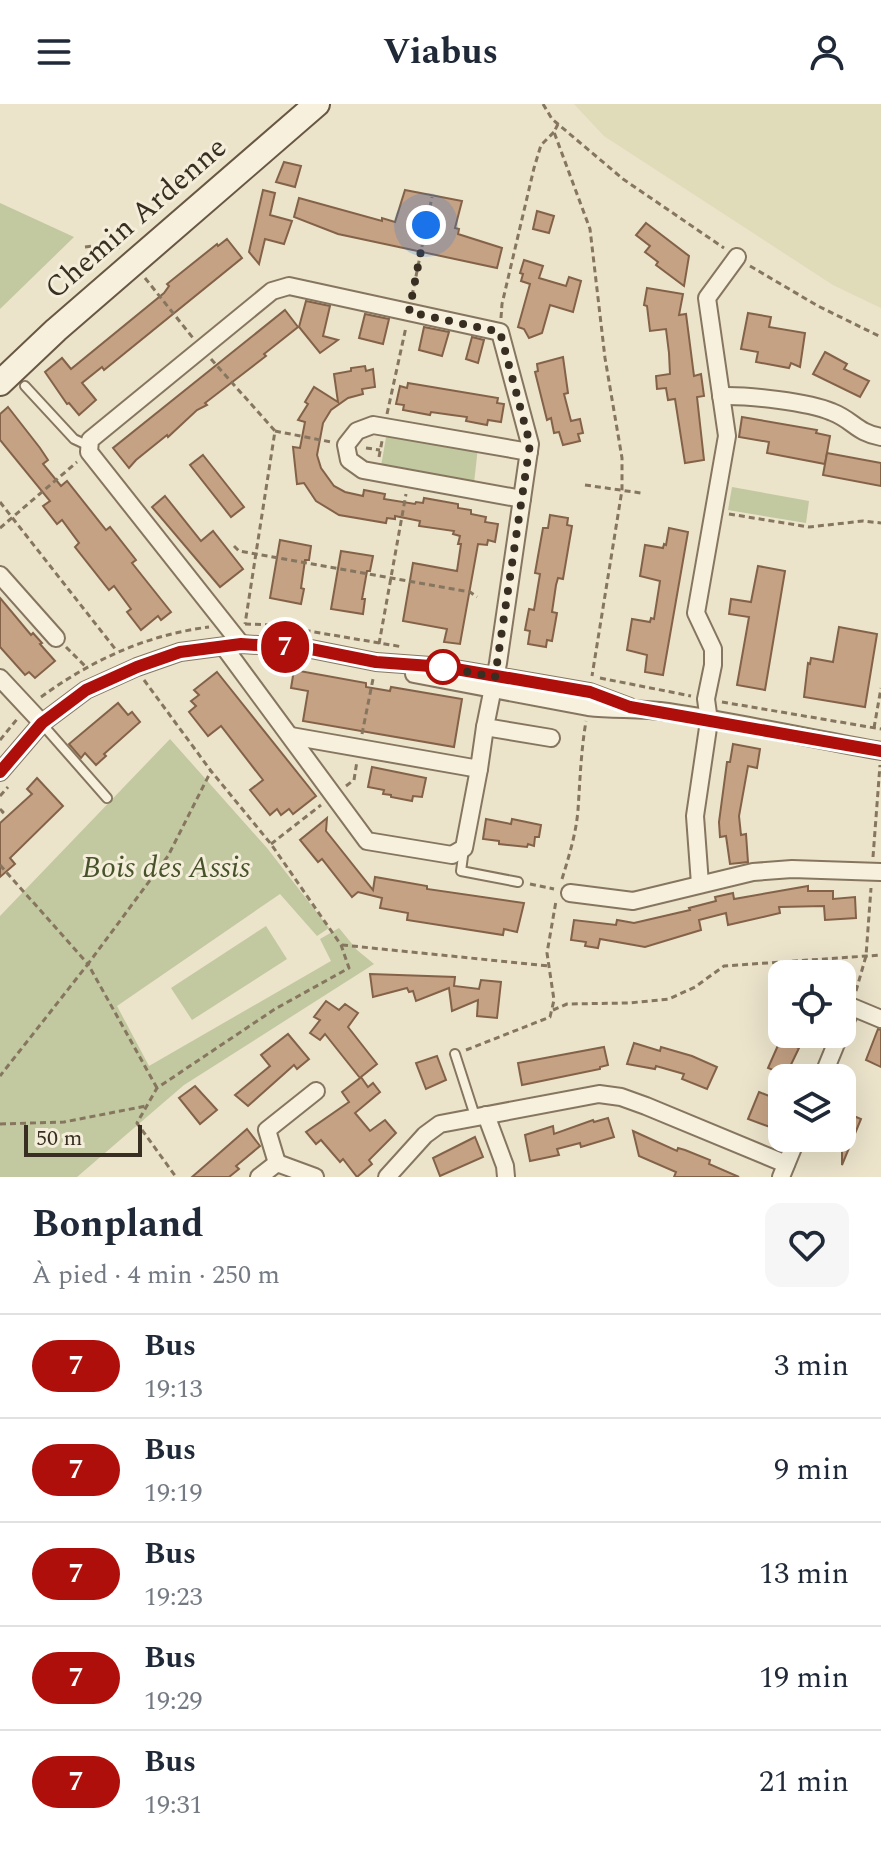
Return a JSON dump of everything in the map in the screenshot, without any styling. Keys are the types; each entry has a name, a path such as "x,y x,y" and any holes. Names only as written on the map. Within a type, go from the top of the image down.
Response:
{"street":[{"name":"Chemin Ardenne","path":"0,383 132,263 317,104"},
{"path":"700,884 695,816 709,721 706,699 713,649 696,613 727,436 707,298 737,257"},
{"path":"289,286 409,312 500,332 530,444 479,769 464,848 452,855 367,841 291,736 232,645 89,449 90,440 272,291 289,286"},
{"path":"721,396 743,395 830,411 845,418 864,434 881,437"},
{"path":"522,499 363,470 349,460 346,445 357,431 373,425 529,452"},
{"path":"0,575 56,638"},
{"path":"0,772 42,723 86,690 180,652 232,645 306,648 391,664 444,667 493,682 590,692 630,707 881,751"},
{"path":"0,678 42,723"},
{"path":"485,727 551,738"},
{"path":"291,736 479,769"},
{"path":"564,892 633,901 753,872 792,869 876,872"},
{"path":"856,1009 881,1019"},
{"path":"277,1163 267,1130 316,1091"},
{"path":"387,1177 440,1124 599,1094 621,1097 783,1171 791,1152"},
{"path":"481,1116 505,1166 506,1177"},
{"path":"259,1177 277,1163"},
{"path":"277,1163 315,1177"}],"lane":[{"path":"25,386 74,439 89,449"},
{"path":"42,723 107,798"},
{"path":"464,848 461,871 518,882"},
{"path":"455,1054 481,1116"}],"path":[{"path":"543,104 552,119 623,179 737,257 818,306 881,337"},
{"path":"500,332 502,304 534,168 541,145 558,124"},
{"path":"554,132 590,229 605,358 622,458 622,490 592,677"},
{"path":"376,472 432,197"},
{"path":"85,247 111,244 128,251 132,263 275,431 380,450"},
{"path":"245,624 275,431"},
{"path":"0,528 89,449"},
{"path":"585,485 641,493"},
{"path":"0,502 116,652"},
{"path":"713,511 809,527 863,521 881,523"},
{"path":"234,546 239,551 470,592 477,597"},
{"path":"56,638 86,667"},
{"path":"137,667 147,686 211,771 271,844 341,945 349,968 275,1009 157,1088 137,1123 176,1177"},
{"path":"874,728 881,688"},
{"path":"455,1054 550,1017 553,1010 547,953 550,926 564,892 573,842 587,715"},
{"path":"856,992 866,956 876,872 881,758"},
{"path":"0,1076 168,856 211,771"},
{"path":"0,809 3,812 0,815"},
{"path":"0,865 88,964 157,1088"},
{"path":"518,882 564,892"},
{"path":"341,945 549,966"},
{"path":"553,1010 567,1004 669,999 695,987 724,966 881,955"},
{"path":"0,1124 64,1122 146,1106"}],"shaded area":[{"path":"574,104 881,104 881,308 833,285 604,136"}],"green space":[{"path":"0,203 74,237 0,309"},
{"path":"387,432 478,447 474,483 381,466"},
{"path":"732,487 809,501 806,523 728,510"},
{"name":"Bois des Assis","path":"170,739 267,848 329,928 317,936 280,894 117,1006 149,1066 331,961 320,939 339,928 357,950 374,964 184,1085 77,1177 0,1177 0,916"},
{"path":"266,926 287,959 192,1020 171,988"}],"building":[{"path":"284,162 301,166 295,187 276,182"},
{"path":"263,190 275,193 270,215 292,221 284,244 265,239 259,264 249,252"},
{"path":"405,190 462,201 455,228 459,229 458,234 502,248 497,268 338,234 294,217 299,198 395,222"},
{"path":"537,211 554,216 549,233 533,229"},
{"path":"646,223 689,256 684,286 656,265 658,262 645,252 650,246 636,235"},
{"path":"227,239 242,258 104,370 102,367 82,383 96,400 79,415 67,404 45,372 62,358 71,369 164,293 169,286 167,284"},
{"path":"524,260 543,266 539,278 566,286 569,277 581,281 573,312 550,305 542,333 529,338 524,329 518,327 530,284 521,281"},
{"path":"647,288 683,294 679,315 686,314 694,376 701,374 704,396 697,397 704,460 685,463 675,399 668,400 666,388 657,389 656,376 670,374 669,353 666,329 650,331 647,306 644,305"},
{"path":"306,301 330,306 323,336 338,340 320,353 299,327"},
{"path":"285,310 298,327 129,468 113,448"},
{"path":"748,313 771,317 769,327 805,333 800,367 791,363 789,368 756,362 758,352 741,349"},
{"path":"365,314 389,319 383,344 359,338"},
{"path":"424,327 449,332 442,356 419,350"},
{"path":"472,337 484,340 478,363 466,359"},
{"path":"825,352 847,364 844,369 869,381 860,397 813,374"},
{"path":"563,357 568,393 564,394 571,421 580,419 583,433 578,434 580,441 563,445 559,432 554,433 551,418 547,420 535,372 538,371 537,364"},
{"path":"365,366 366,371 373,369 375,387 362,389 363,394 348,398 331,410 323,423 317,455 321,468 334,486 363,496 364,490 385,494 384,499 415,504 423,503 424,498 458,504 458,508 486,517 485,522 498,524 495,542 488,540 487,545 478,544 460,644 444,642 447,629 403,621 413,563 457,571 460,536 453,534 454,531 419,526 420,521 395,516 395,519 387,518 386,523 339,515 316,501 304,483 297,484 293,447 300,448 305,422 298,420 308,404 305,402 314,387 338,402 334,374"},
{"path":"408,383 498,398 497,403 504,404 501,422 488,420 487,425 466,421 467,417 403,410 404,405 396,404 400,386 407,388"},
{"path":"8,407 40,448 48,460 43,464 61,486 67,481 106,530 110,527 136,560 132,563 171,612 161,620 158,616 141,630 127,612 131,609 114,586 109,590 75,547 79,543 62,520 57,524 43,506 50,501 0,440 0,414"},
{"path":"742,417 817,430 816,433 830,436 825,464 767,453 769,442 739,437"},
{"path":"827,453 881,463 881,486 823,475"},
{"path":"203,455 244,507 231,517 190,465"},
{"path":"165,496 201,541 213,531 243,569 220,587 152,507"},
{"path":"550,515 568,518 567,525 572,526 563,579 558,578 556,585 552,612 557,613 552,641 547,640 546,647 528,644 530,631 525,630 529,609 534,610 540,574 535,573 543,528 548,528"},
{"path":"669,528 688,532 663,675 645,672 647,655 627,650 632,619 650,622 651,618 654,619 660,581 640,576 645,545 663,548"},
{"path":"280,540 311,546 309,560 305,560 301,604 270,598"},
{"path":"341,551 373,556 362,599 365,599 363,614 331,609"},
{"path":"758,566 785,571 765,690 737,685 749,617 729,614 731,599 751,602"},
{"path":"0,598 55,661 35,678 29,672 25,675 0,647"},
{"path":"839,627 877,634 865,707 804,697 808,663 811,658 833,662"},
{"path":"294,670 366,683 366,687 390,691 391,687 462,699 454,747 303,721 308,691 291,688"},
{"path":"217,672 316,796 293,814 289,809 281,815 277,809 270,815 250,790 263,780 221,726 208,736 189,712 196,706 191,701 199,695 194,690"},
{"path":"118,703 128,715 132,712 140,722 96,765 85,753 81,758 69,744"},
{"path":"733,744 760,749 757,768 748,766 739,816 741,835 746,834 748,862 730,864 726,836 720,837 719,822 727,762 730,762"},
{"path":"372,767 426,778 422,797 413,796 412,801 391,797 383,794 384,790 368,787"},
{"path":"37,778 63,806 10,858 15,864 0,877 0,823 32,794 27,789"},
{"path":"327,818 326,831 373,890 375,877 427,886 427,889 524,903 517,932 504,929 503,935 407,920 408,913 380,908 382,898 358,892 352,897 322,859 318,862 300,840"},
{"path":"486,819 511,824 512,819 541,825 539,837 535,837 534,846 528,844 527,847 483,839"},
{"path":"808,886 808,891 833,891 833,899 855,897 856,918 825,920 824,906 779,907 780,913 728,925 726,913 699,920 701,930 645,947 600,939 598,948 571,940 574,920 616,925 617,920 634,923 690,910 716,901 715,897 733,893 734,899"},
{"path":"370,974 455,977 454,986 479,989 481,980 501,982 497,1018 477,1016 478,1000 452,1011 449,988 416,1001 413,991 409,992 407,988 373,997"},
{"path":"326,1001 339,1010 345,1004 358,1013 348,1027 377,1064 361,1077 368,1087 373,1083 380,1092 355,1113 370,1131 385,1120 396,1133 369,1160 372,1164 357,1177 343,1159 340,1162 321,1140 316,1144 306,1132 349,1102 342,1092 360,1078 325,1034 320,1040 310,1033 320,1020 314,1017"},
{"path":"878,1029 881,1030 881,1067 866,1060"},
{"path":"288,1034 309,1059 297,1069 294,1065 248,1106 235,1095 270,1066 261,1055"},
{"path":"634,1043 660,1051 661,1047 717,1067 707,1089 682,1079 684,1074 656,1066 655,1069 627,1064"},
{"path":"604,1047 608,1065 600,1069 522,1085 518,1063"},
{"path":"777,1048 799,1048 791,1064 770,1064"},
{"path":"437,1056 446,1080 426,1089 416,1063"},
{"path":"195,1086 217,1110 200,1124 179,1098"},
{"path":"759,1092 768,1096 768,1126 748,1119"},
{"path":"608,1118 614,1137 581,1147 580,1143 557,1149 559,1155 530,1161 525,1135 553,1126 554,1134"},
{"path":"247,1129 260,1146 236,1166 239,1169 229,1177 192,1177"},
{"path":"633,1131 677,1151 678,1148 710,1160 709,1164 739,1177 674,1177 676,1172 639,1156"},
{"path":"475,1137 483,1157 440,1176 433,1158"}],"bus line":[{"name":"7","path":"0,772 42,723 86,690 180,652 241,644 306,648 376,662 444,667 590,692 630,707 881,751"}],"route":[{"path":"426,225 409,312 500,332 530,444 495,677 443,667"}]}
